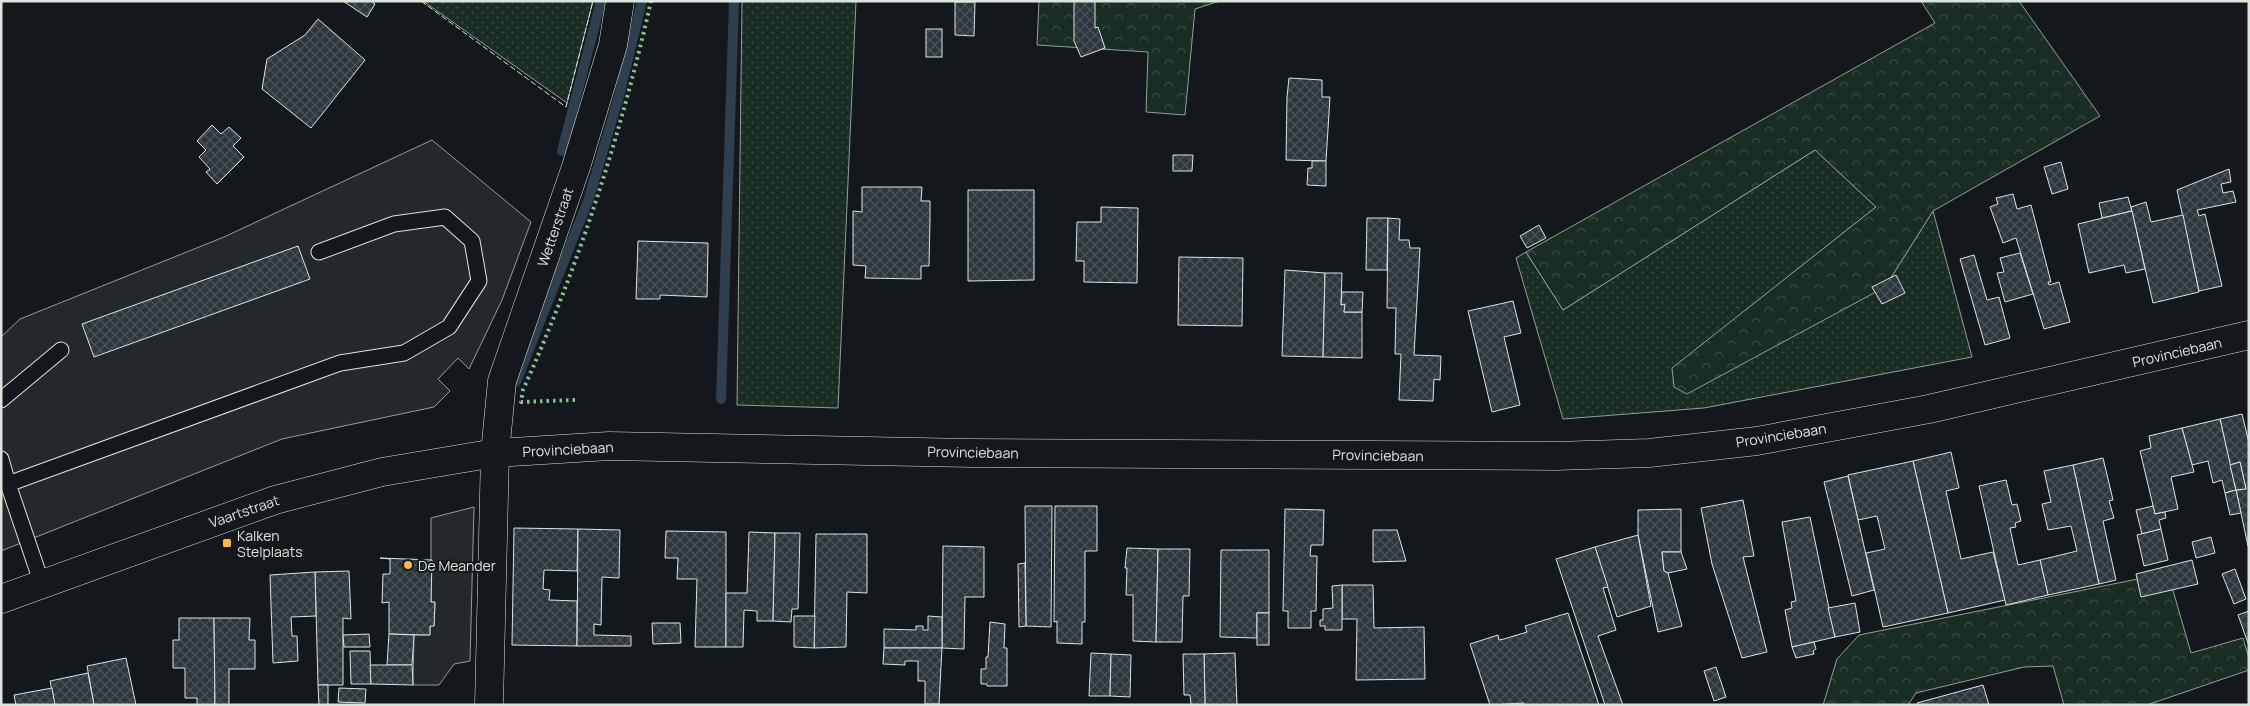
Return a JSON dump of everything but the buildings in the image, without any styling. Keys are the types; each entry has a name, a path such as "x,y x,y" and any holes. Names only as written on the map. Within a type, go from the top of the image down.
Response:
{"main road":[{"name":"Wetterstraat","path":"489,705 495,453 502,382 576,166 613,46 620,1"},
{"name":"Provinciebaan","path":"495,453 609,446 971,453 1556,456 1649,453 1757,441 1929,409 2249,335"},
{"name":"Vaartstraat","path":"1,600 275,500 382,472 495,453"}],"lane":[{"path":"8,484 340,363 404,353 449,327 479,281 472,241 445,217 394,224 319,252"},
{"path":"1,400 61,350"},
{"path":"1,459 42,584"}],"green space":[{"path":"423,1 593,1 567,103"},
{"path":"742,1 856,1 838,408 737,405"},
{"path":"1039,1 1220,1 1195,9 1185,115 1146,112 1148,52 1037,45"},
{"path":"1921,1 2019,1 2100,116 1933,211 1885,287 1687,394 1674,387 1672,368 1876,207 1815,150 1563,310 1526,252 1935,23"},
{"path":"1815,150 1876,207 1673,368 1885,287 1933,211 1972,357 1704,408 1563,419 1516,258 1526,252 1563,310"},
{"path":"2168,573 2191,653 2243,638 2249,658 2249,670 2147,705 2064,705 2053,666 2024,667 1916,693 1908,705 1823,705 1837,659 1859,635"}],"shaded area":[{"path":"432,140 531,222 502,300 469,369 458,358 438,379 450,391 434,407 282,439 1,551 1,337 20,319 224,237"},
{"path":"474,507 470,661 454,664 439,685 413,685 414,635 430,635 430,626 434,625 435,603 431,602 431,518"}],"waterway":[{"path":"562,151 601,1"},
{"path":"516,382 589,198 619,96 642,1"},
{"path":"721,399 734,1"}],"hedge":[{"path":"575,400 521,402 523,390 562,295 597,198 626,100 651,1"}],"fence":[{"path":"421,1 566,107 593,1"}],"place":[{"name":"Kalken Stelplaats","path":"227,543"},
{"name":"De Meander","path":"408,565"}]}
